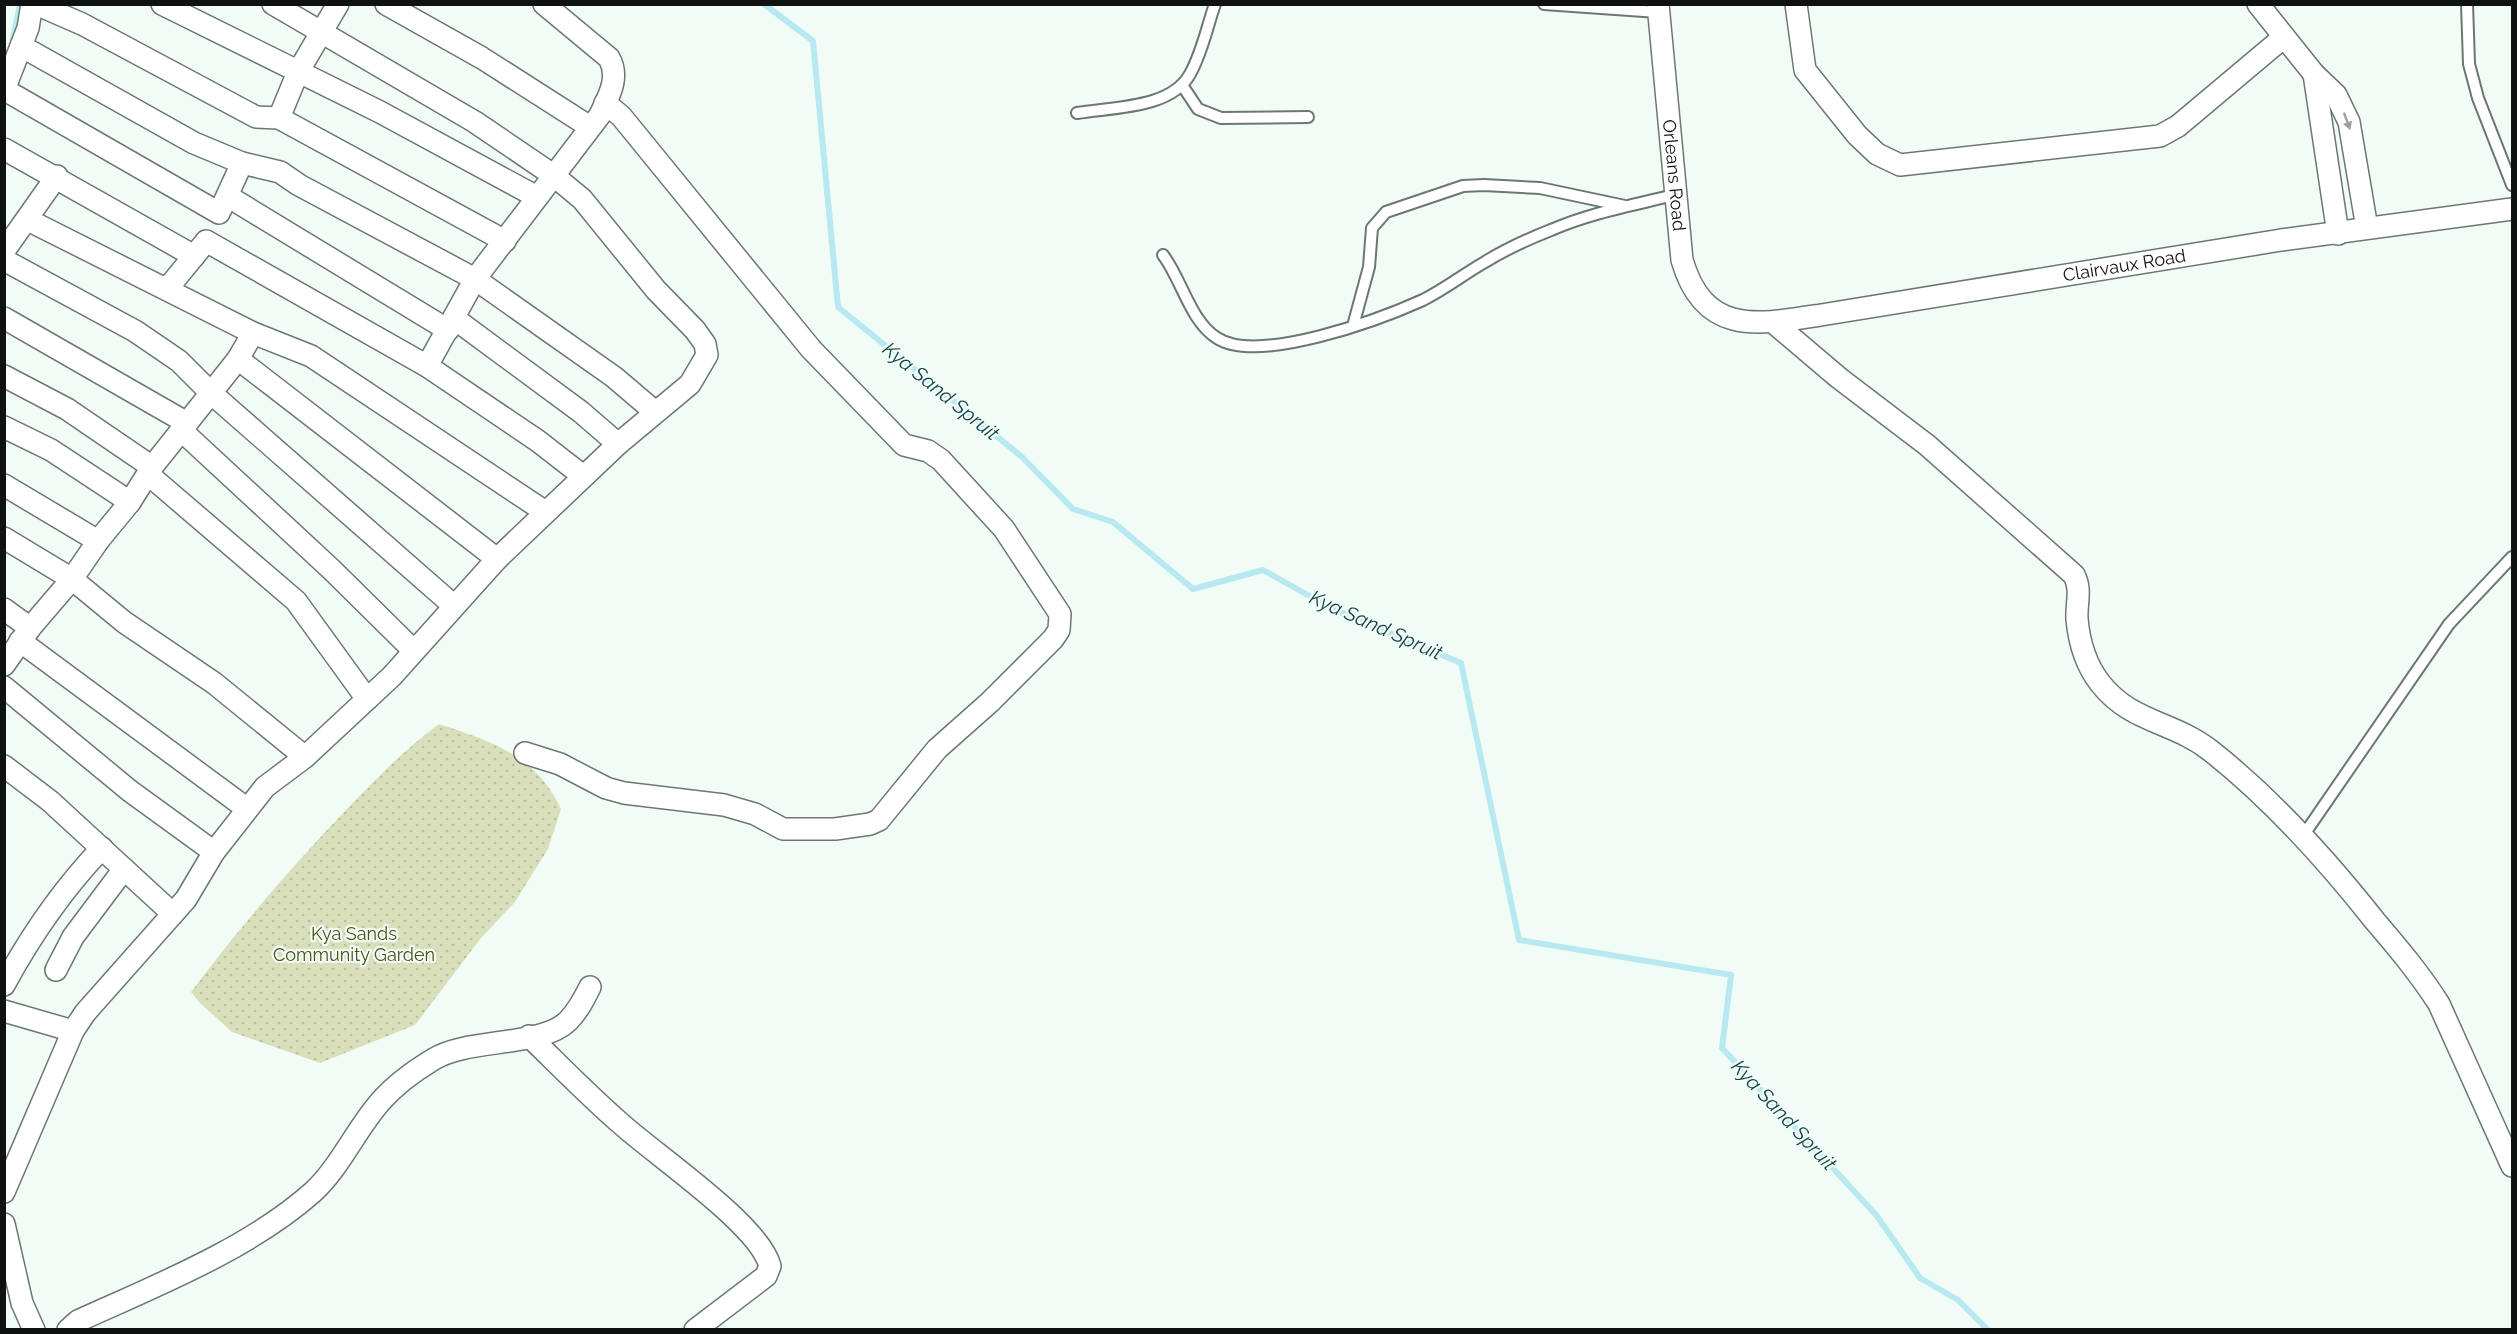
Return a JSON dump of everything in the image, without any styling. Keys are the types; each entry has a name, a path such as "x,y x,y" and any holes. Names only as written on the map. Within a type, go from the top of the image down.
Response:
{"street":[{"path":"505,241 279,118 256,117 93,29 34,4 5,90 451,324 581,412 618,444"},
{"path":"162,4 380,112 537,197"},
{"path":"5,1188 73,1031 85,1013 173,914 200,878 214,852 246,808 276,777 305,757 392,676 453,605 544,511 654,411 690,384 707,355 705,344 695,330 656,290 582,199 476,122 273,4"},
{"path":"279,118 298,72 338,4"},
{"path":"386,4 482,58 590,127"},
{"path":"427,366 475,279 590,127 605,103 614,74 609,58 544,4"},
{"path":"1796,4 1805,70 1857,135 1877,154 1900,165 2160,136 2187,119 2284,37"},
{"path":"2258,4 2314,74 2336,95 2349,122 2367,228"},
{"name":"Orleans Road","path":"1658,8 1677,232 1687,279 1707,308 1738,320"},
{"path":"21,46 194,143 242,164 280,172 299,185 475,279 614,377 654,411"},
{"path":"2314,74 2338,234"},
{"path":"525,753 560,764 606,788 624,793 724,805 755,814 783,829 814,831 870,824 879,820 937,749 990,702 1053,639 1061,621 1060,614 1038,584 1024,556 1004,529 941,460 928,451 904,445 811,349 621,116 605,103"},
{"path":"4,149 427,366 538,441 583,476"},
{"path":"167,289 200,249 224,205 242,164"},
{"path":"4,251 57,176"},
{"name":"Clairvaux Road","path":"1738,320 1773,322 2281,240 2512,209"},
{"path":"28,220 253,333 311,356 544,511"},
{"path":"4,260 135,331 179,361 211,393 453,605"},
{"path":"4,318 184,427 413,650"},
{"path":"1773,322 1839,378 1927,445 2074,575 2079,584 2077,617 2084,655 2099,682 2110,695 2142,718 2178,730 2212,752 2272,804 2303,836 2424,980 2454,1033 2510,1152"},
{"path":"4,665 130,502 150,471 238,359 253,333"},
{"path":"238,359 497,559"},
{"path":"4,376 67,409 150,471 296,601 367,699"},
{"path":"4,427 51,450 130,502"},
{"path":"4,485 98,541"},
{"path":"4,538 72,579 124,622 214,683 305,757"},
{"path":"4,609 25,635 246,808"},
{"path":"4,687 130,791 214,852"},
{"path":"4,766 24,778 173,914"},
{"path":"4,985 23,949 55,903 102,848"},
{"path":"56,970 74,936 124,869"},
{"path":"68,1329 78,1321 214,1257 280,1217 314,1191 358,1135 380,1102 401,1081 436,1057 469,1047 529,1036 567,1023 579,1008 590,987"},
{"path":"4,1011 73,1031"},
{"path":"529,1036 618,1122 750,1231 768,1257 771,1266 766,1276 695,1329"},
{"path":"4,1224 22,1304 34,1329"}],"lane":[{"path":"1077,113 1156,100 1182,85 1191,73 1215,4"},
{"path":"1544,4 1658,8"},
{"path":"2467,4 2469,64 2478,98 2512,185"},
{"path":"1182,85 1198,108 1221,118 1308,117"},
{"path":"1353,326 1369,267 1372,228 1377,219 1397,207 1464,186 1484,184 1540,188 1628,206"},
{"path":"1163,255 1175,271 1195,314 1206,329 1219,339 1258,347 1306,339 1353,326 1421,301 1484,262 1552,229 1674,195"},
{"path":"2303,836 2449,624 2512,557"}],"green space":[{"name":"Kya Sands Community Garden","path":"439,724 494,744 525,763 550,790 561,809 548,849 515,902 481,938 415,1025 320,1063 232,1032 191,992 267,897 327,830 392,764"}],"waterway":[{"path":"13,39 20,4"},
{"name":"Kya Sand Spruit","path":"764,4 813,41 838,307 1022,457 1073,509 1113,522 1193,589 1263,570 1333,609 1461,663 1519,940 1731,975 1722,1048 1877,1216 1920,1278 1958,1300 1988,1330"}]}
